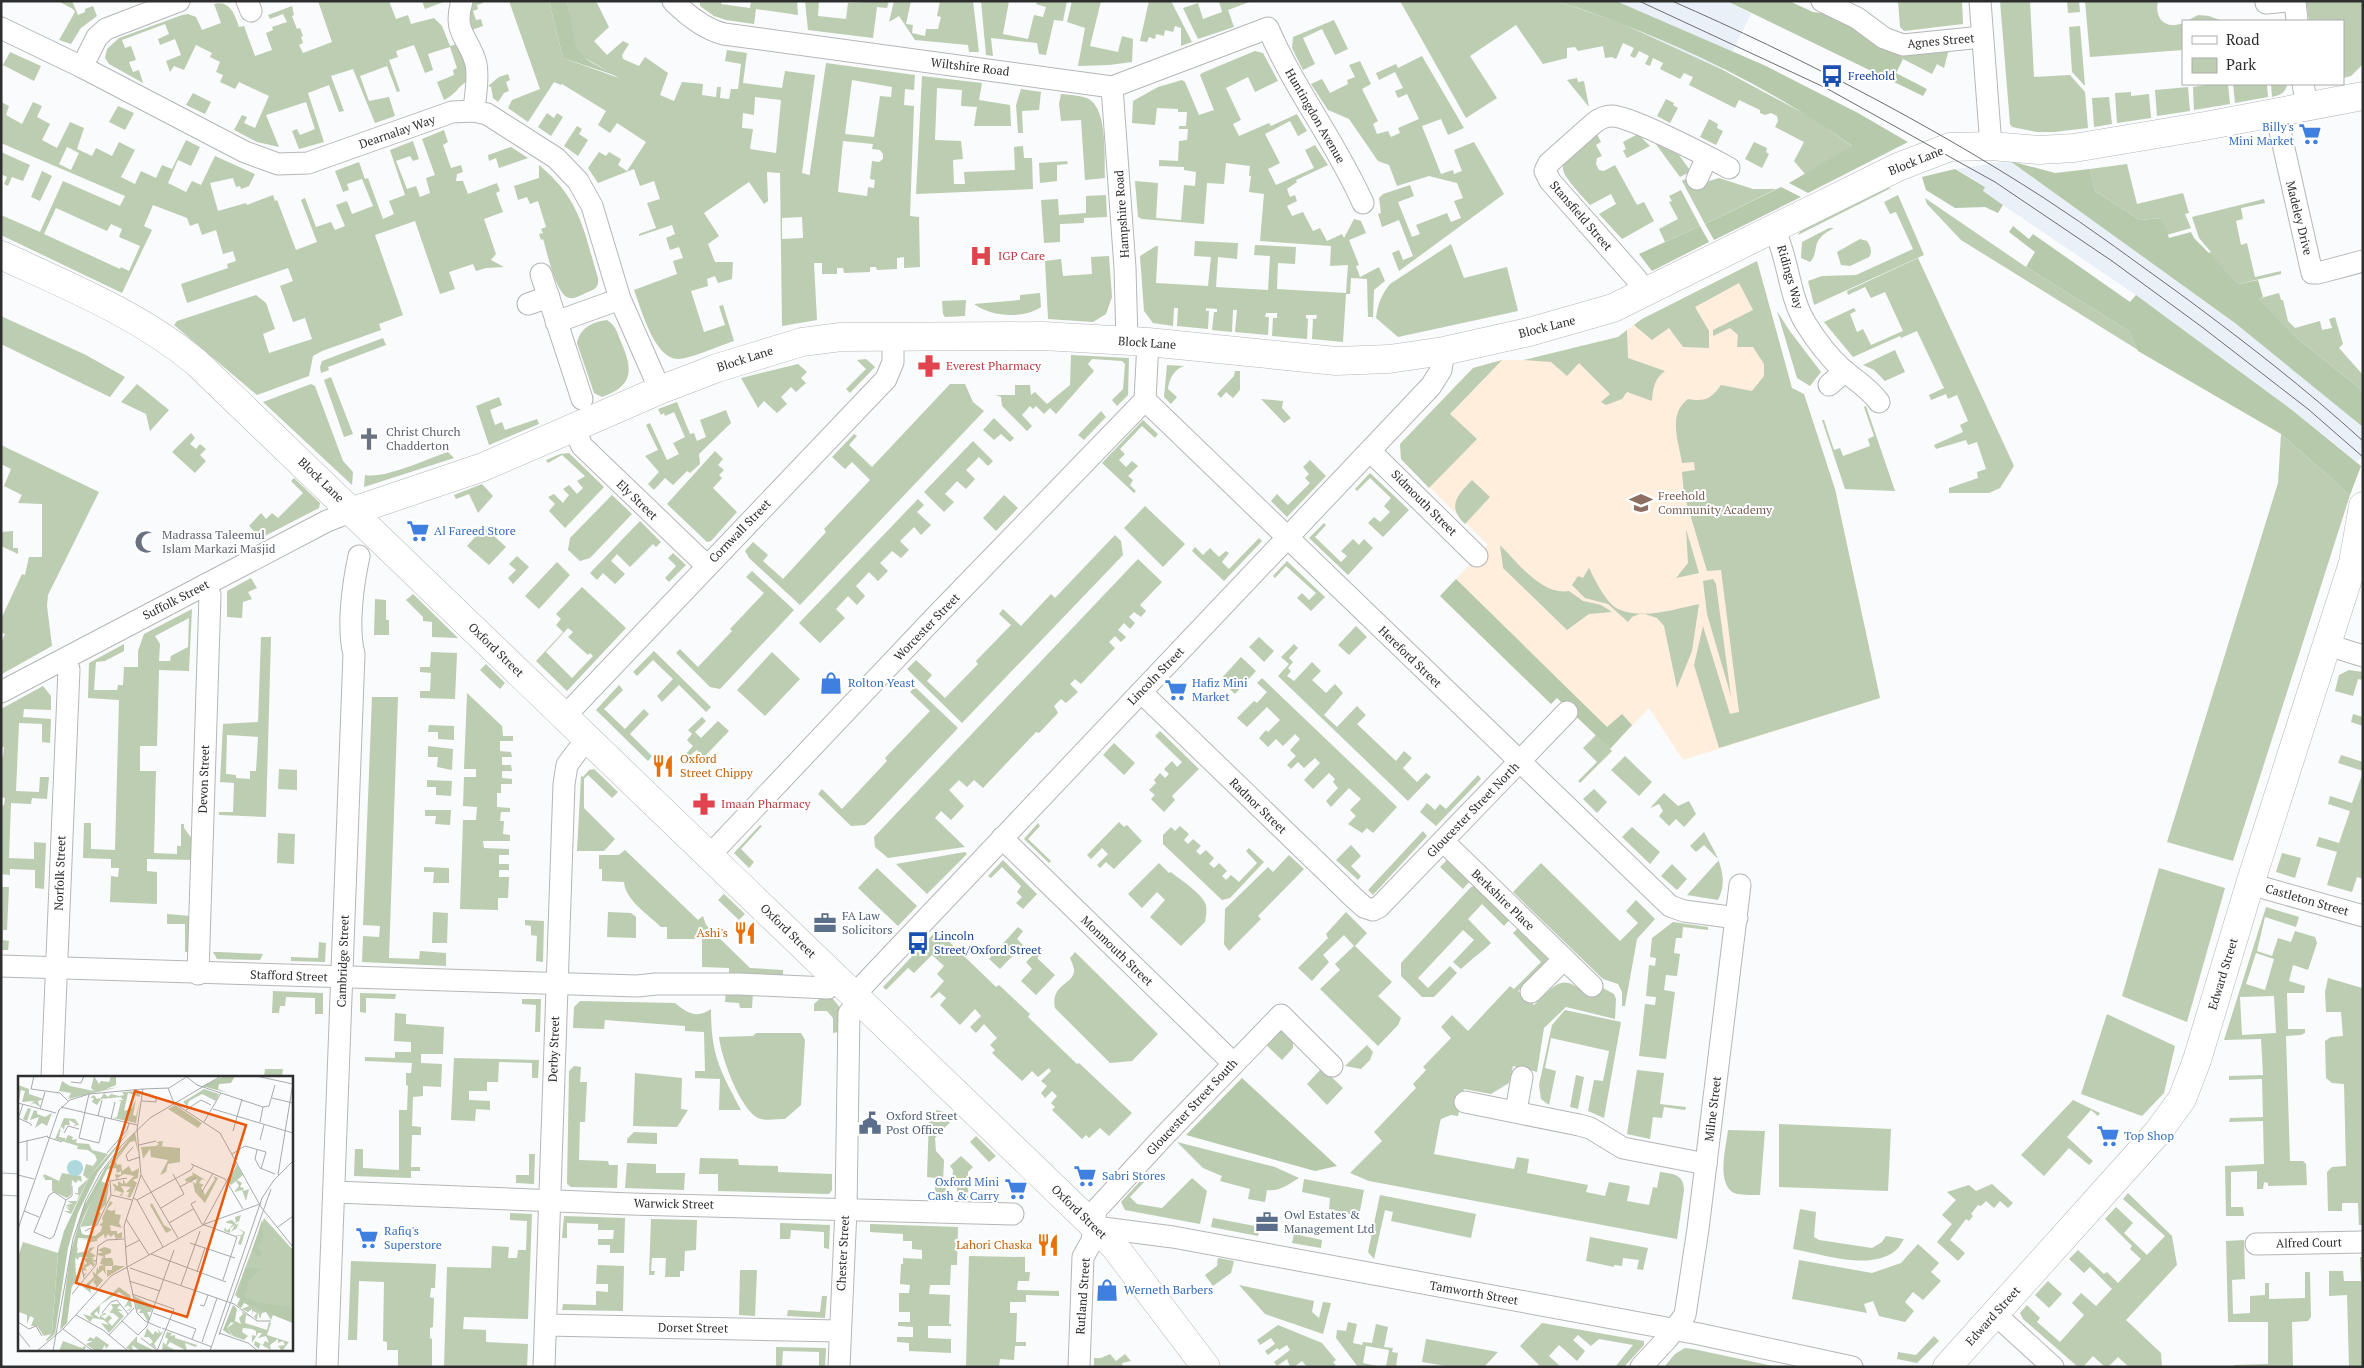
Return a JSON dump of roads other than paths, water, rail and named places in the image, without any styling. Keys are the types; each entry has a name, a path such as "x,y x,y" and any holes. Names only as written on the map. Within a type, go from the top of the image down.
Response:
{"main road":[{"name":"Block Lane","path":"1,255 122,313 175,344 197,362 353,511 483,467 660,390 739,360 802,342 841,337 1043,336 1138,341 1336,361 1389,359 1444,351 1588,317 1613,308 1916,159 1950,148 1991,146 2039,150 2074,148 2276,113 2305,95 2363,96"},
{"name":"Edward Street","path":"1947,1367 2158,1132 2182,1100 2197,1060 2250,884 2353,563 2363,506"},
{"name":"Oxford Street","path":"353,511 1095,1227 1114,1247 1206,1367"}],"street":[{"path":"82,67 93,44 106,29 179,1"},
{"path":"462,1 459,10 460,29 477,68 474,111"},
{"name":"Wiltshire Road","path":"673,1 690,17 710,29 724,34 1112,87 1268,28"},
{"name":"Agnes Street","path":"1822,1 1857,18 1884,38 1903,45 1982,37"},
{"path":"1980,1 1991,146"},
{"path":"2266,3 2288,1"},
{"path":"2294,1 2296,20"},
{"name":"Dearnalay Way","path":"1,28 82,67 245,152 278,164 308,163 452,112 474,111 487,114 556,158 578,181 592,206 620,299 660,390"},
{"name":"Huntingdon Avenue","path":"1268,28 1295,83 1345,167 1363,203"},
{"name":"Hampshire Road","path":"1112,87 1125,268 1138,341"},
{"name":"Madeley Drive","path":"2276,113 2312,272 2318,273 2363,261"},
{"name":"Stansfield Street","path":"1646,293 1635,277 1565,200 1550,181 1545,171 1554,158 1594,122 1599,118 1612,116 1646,128 1729,168"},
{"path":"1697,179 1707,158"},
{"name":"Ridings Way","path":"1774,228 1781,246 1796,303 1803,318 1824,350 1865,386 1879,402"},
{"path":"541,274 582,399"},
{"path":"528,304 548,297"},
{"path":"556,322 620,299"},
{"name":"Cornwall Street","path":"565,716 886,379 893,362 892,336"},
{"path":"1138,341 1145,400"},
{"name":"Lincoln Street","path":"851,991 1002,838 1288,539 1431,386 1441,370 1444,361 1444,351"},
{"path":"1829,385 1845,370"},
{"name":"Hereford Street","path":"1145,400 1670,906 1684,911 1737,918"},
{"name":"Worcester Street","path":"710,855 935,617 1145,400"},
{"name":"Ely Street","path":"574,428 582,446 706,566"},
{"name":"Sidmouth Street","path":"1370,451 1478,556"},
{"name":"Suffolk Street","path":"1,692 328,521 353,511"},
{"name":"Cambridge Street","path":"327,1367 354,654 351,642 355,575 359,556"},
{"name":"Devon Street","path":"198,974 210,596 205,585"},
{"path":"2328,645 2363,656"},
{"name":"Norfolk Street","path":"52,1076 69,669"},
{"name":"Radnor Street","path":"1141,692 1364,907 1373,910 1379,907"},
{"name":"Gloucester Street North","path":"1379,907 1567,712"},
{"name":"Derby Street","path":"544,1367 564,784 567,765 587,738"},
{"name":"Monmouth Street","path":"1002,838 1233,1063"},
{"name":"Berkshire Place","path":"1443,841 1592,986"},
{"name":"Castleton Street","path":"2250,884 2363,916"},
{"name":"Milne Street","path":"1642,1367 1685,1316 1706,1164 1740,885"},
{"path":"1531,992 1564,959"},
{"name":"Stafford Street","path":"1,966 198,974 557,984 637,986 656,984 701,990 828,988 851,991"},
{"name":"Chester Street","path":"839,1367 839,1331 846,1209 851,991"},
{"name":"Gloucester Street South","path":"1095,1227 1096,1210 1233,1063 1281,1016 1332,1066"},
{"path":"1516,1111 1522,1077"},
{"path":"1465,1102 1516,1111 1590,1128 1624,1148 1706,1164"},
{"path":"1,1184 18,1185"},
{"name":"Warwick Street","path":"335,1192 1013,1214"},
{"name":"Tamworth Street","path":"1095,1227 1173,1237 1675,1330 1852,1367"},
{"name":"Rutland Street","path":"1079,1367 1083,1258 1092,1241 1095,1227"},
{"name":"Alfred Court","path":"2256,1244 2363,1242"},
{"path":"1995,1314 2053,1367"},
{"name":"Dorset Street","path":"546,1325 839,1331"}],"tram line":[{"path":"1639,1 1826,88 1995,182 2112,261 2202,327 2308,409 2363,457"},
{"path":"1672,1 1720,22 1862,92 1954,143 2044,198 2114,246 2229,331 2297,384 2363,441"}],"place":[{"name":"Freehold","path":"1832,76"},
{"name":"Billy's Mini Market","path":"2310,134"},
{"name":"IGP Care","path":"981,256"},
{"name":"Everest Pharmacy","path":"929,366"},
{"name":"Christ Church Chadderton","path":"369,439"},
{"name":"Freehold Community Academy","path":"1641,503"},
{"name":"Al Fareed Store","path":"418,531"},
{"name":"Madrassa Taleemul Islam Markazi Masjid","path":"146,542"},
{"name":"Rolton Yeast","path":"831,683"},
{"name":"Hafiz Mini Market","path":"1176,690"},
{"name":"Oxford Street Chippy","path":"663,766"},
{"name":"Imaan Pharmacy","path":"704,804"},
{"name":"FA Law Solicitors","path":"825,923"},
{"name":"Ashi's","path":"745,933"},
{"name":"Lincoln Street/Oxford Street","path":"918,943"},
{"name":"Oxford Street Post Office","path":"870,1123"},
{"name":"Top Shop","path":"2108,1136"},
{"name":"Sabri Stores","path":"1085,1176"},
{"name":"Oxford Mini Cash & Carry","path":"1016,1189"},
{"name":"Owl Estates & Management Ltd","path":"1267,1222"},
{"name":"Rafiq's Superstore","path":"367,1238"},
{"name":"Lahori Chaska","path":"1048,1245"},
{"name":"Werneth Barbers","path":"1107,1290"}]}
